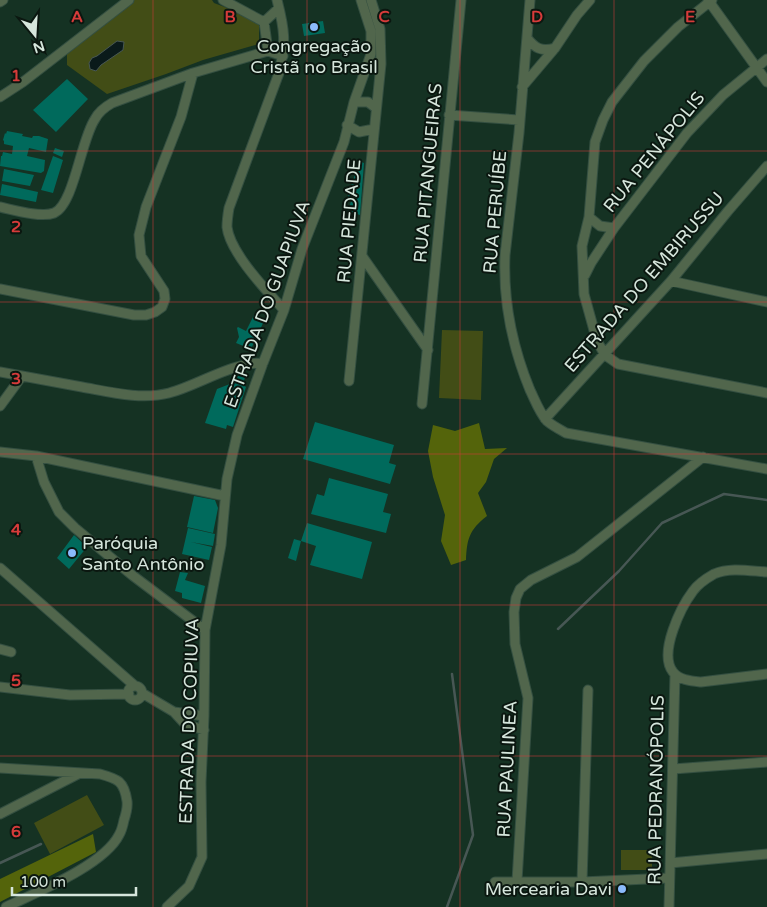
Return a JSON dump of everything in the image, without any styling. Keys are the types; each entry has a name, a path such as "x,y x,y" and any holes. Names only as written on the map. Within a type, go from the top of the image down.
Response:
{"street":[{"path":"0,96 22,82 129,0"},
{"path":"223,0 264,22"},
{"name":"ESTRADA DO GUAPIUVA","path":"225,496 236,436 284,310 302,248 344,142 354,102 371,54 371,31 361,0"},
{"name":"RUA PIEDADE","path":"349,381 381,64 380,29 370,0"},
{"name":"RUA PITANGUEIRAS","path":"422,404 461,0"},
{"name":"RUA PERUÍBE","path":"530,0 504,255 505,295 507,315 520,360 536,404 545,419"},
{"path":"522,87 555,48 577,15 590,0"},
{"path":"767,82 710,1 659,45 612,102 603,120 596,142 589,217 582,246 584,294 597,340 605,355 618,364 767,392"},
{"path":"268,51 264,22 278,4"},
{"path":"278,4 285,42 283,56 279,73 230,208 227,228 231,241 241,257 265,289 284,310"},
{"path":"527,38 534,47 540,50 555,48"},
{"path":"0,207 43,215 55,213 63,206 68,197 83,146 94,120 101,110 112,103 193,73 268,51 283,56"},
{"name":"RUA PENÁPOLIS","path":"584,280 587,270 614,228 704,114 723,95 767,59"},
{"path":"0,289 134,315 146,315 156,312 162,307 165,299 164,292 141,256 139,235 156,178 181,116 193,73"},
{"path":"354,102 368,102 376,108"},
{"path":"450,115 519,120"},
{"path":"347,125 359,132"},
{"path":"344,142 359,132 374,129"},
{"name":"ESTRADA DO EMBIRUSSU","path":"545,419 671,281 767,166"},
{"name":"RUA PENÁPOLIS","path":"589,217 600,226 614,228"},
{"path":"582,246 598,252"},
{"path":"362,256 428,350"},
{"path":"671,281 767,302"},
{"path":"0,372 120,394 151,395 169,393 254,362 263,363"},
{"path":"0,406 22,376"},
{"path":"545,419 554,427 566,433 767,469"},
{"path":"0,452 36,456 225,496"},
{"path":"36,456 44,482 59,512 75,528 132,575 205,630"},
{"name":"RUA PAULINEA","path":"517,881 528,698 515,644 514,612 516,598 520,589 531,580 577,557 703,457"},
{"name":"ESTRADA DO COPIUVA","path":"167,907 188,886 202,857 201,782 204,730 205,630 221,545 225,496"},
{"path":"0,568 135,686 139,687 142,693 174,712 185,724 204,730"},
{"name":"RUA PEDRANÓPOLIS","path":"669,907 675,674 668,662 668,647 684,606 694,589 715,574 725,571 767,572"},
{"path":"0,649 11,652"},
{"path":"675,674 682,678 701,682 767,674"},
{"path":"129,694 129,690 135,686"},
{"path":"0,688 70,695 129,694"},
{"path":"582,882 588,690"},
{"path":"129,694 133,699 137,700 141,697 142,693"},
{"path":"174,712 204,716"},
{"path":"673,768 767,762"},
{"path":"0,768 100,774 116,778 121,782 128,807 119,835 111,846 82,869 6,907"},
{"path":"0,814 79,773"},
{"path":"670,863 767,854"},
{"path":"495,882 582,882 669,878"}],"green space":[{"path":"134,0 212,0 214,3 259,20 259,44 203,60 107,94 67,65 67,51"},
{"path":"442,330 483,331 481,400 439,398"},
{"path":"479,423 485,449 507,448 494,459 486,482 478,493 487,516 476,526 470,535 466,560 451,565 441,541 445,515 433,477 428,451 433,425 455,431"},
{"path":"87,795 104,825 50,854 34,823"},
{"path":"93,834 96,852 0,902 0,879"},
{"path":"621,850 652,850 652,870 621,870"}],"shaded area":[{"path":"117,41 124,42 123,50 101,65 96,71 90,69 89,63 92,58"}],"building":[{"name":"Congregação Cristã no Brasil","path":"323,21 325,33 304,36 302,24"},
{"path":"67,79 88,99 56,132 33,110"},
{"path":"7,131 32,138 33,136 39,136 48,139 46,152 29,148 27,156 45,160 44,171 41,173 0,166 3,152 12,154 13,146 4,144 3,140"},
{"path":"55,148 64,151 62,157 53,153"},
{"path":"53,156 63,160 53,193 41,190"},
{"path":"359,161 364,163 360,215 348,211 351,201 347,200"},
{"path":"4,169 34,175 30,186 2,181"},
{"path":"2,184 38,192 36,202 0,195"},
{"path":"254,315 264,321 251,349 236,343 239,337 237,328 246,331"},
{"path":"238,376 245,377 243,385 246,387 233,427 227,425 226,429 205,423 217,389 235,382"},
{"path":"315,422 394,445 389,463 396,465 390,484 303,459"},
{"path":"329,478 388,494 383,512 391,514 386,533 311,514 317,494 324,496"},
{"path":"194,496 215,500 218,508 213,533 187,527"},
{"path":"307,523 372,542 362,579 310,565 316,546 301,541"},
{"path":"188,528 215,534 213,546 191,542 212,547 209,560 182,554"},
{"name":"Paróquia Santo Antônio","path":"74,535 87,547 69,569 57,558"},
{"path":"294,539 301,541 296,561 288,558"},
{"path":"180,572 188,573 185,580 205,586 201,603 182,598 182,593 175,591"}],"waterway":[{"path":"558,629 619,571 662,523 724,494 767,500"},
{"path":"447,907 473,835 452,674"},
{"path":"0,863 41,844"}],"place":[{"name":"Congregação Cristã no Brasil","path":"314,27"},
{"name":"Paróquia Santo Antônio","path":"72,553"},
{"name":"Mercearia Davi","path":"622,889"}]}
